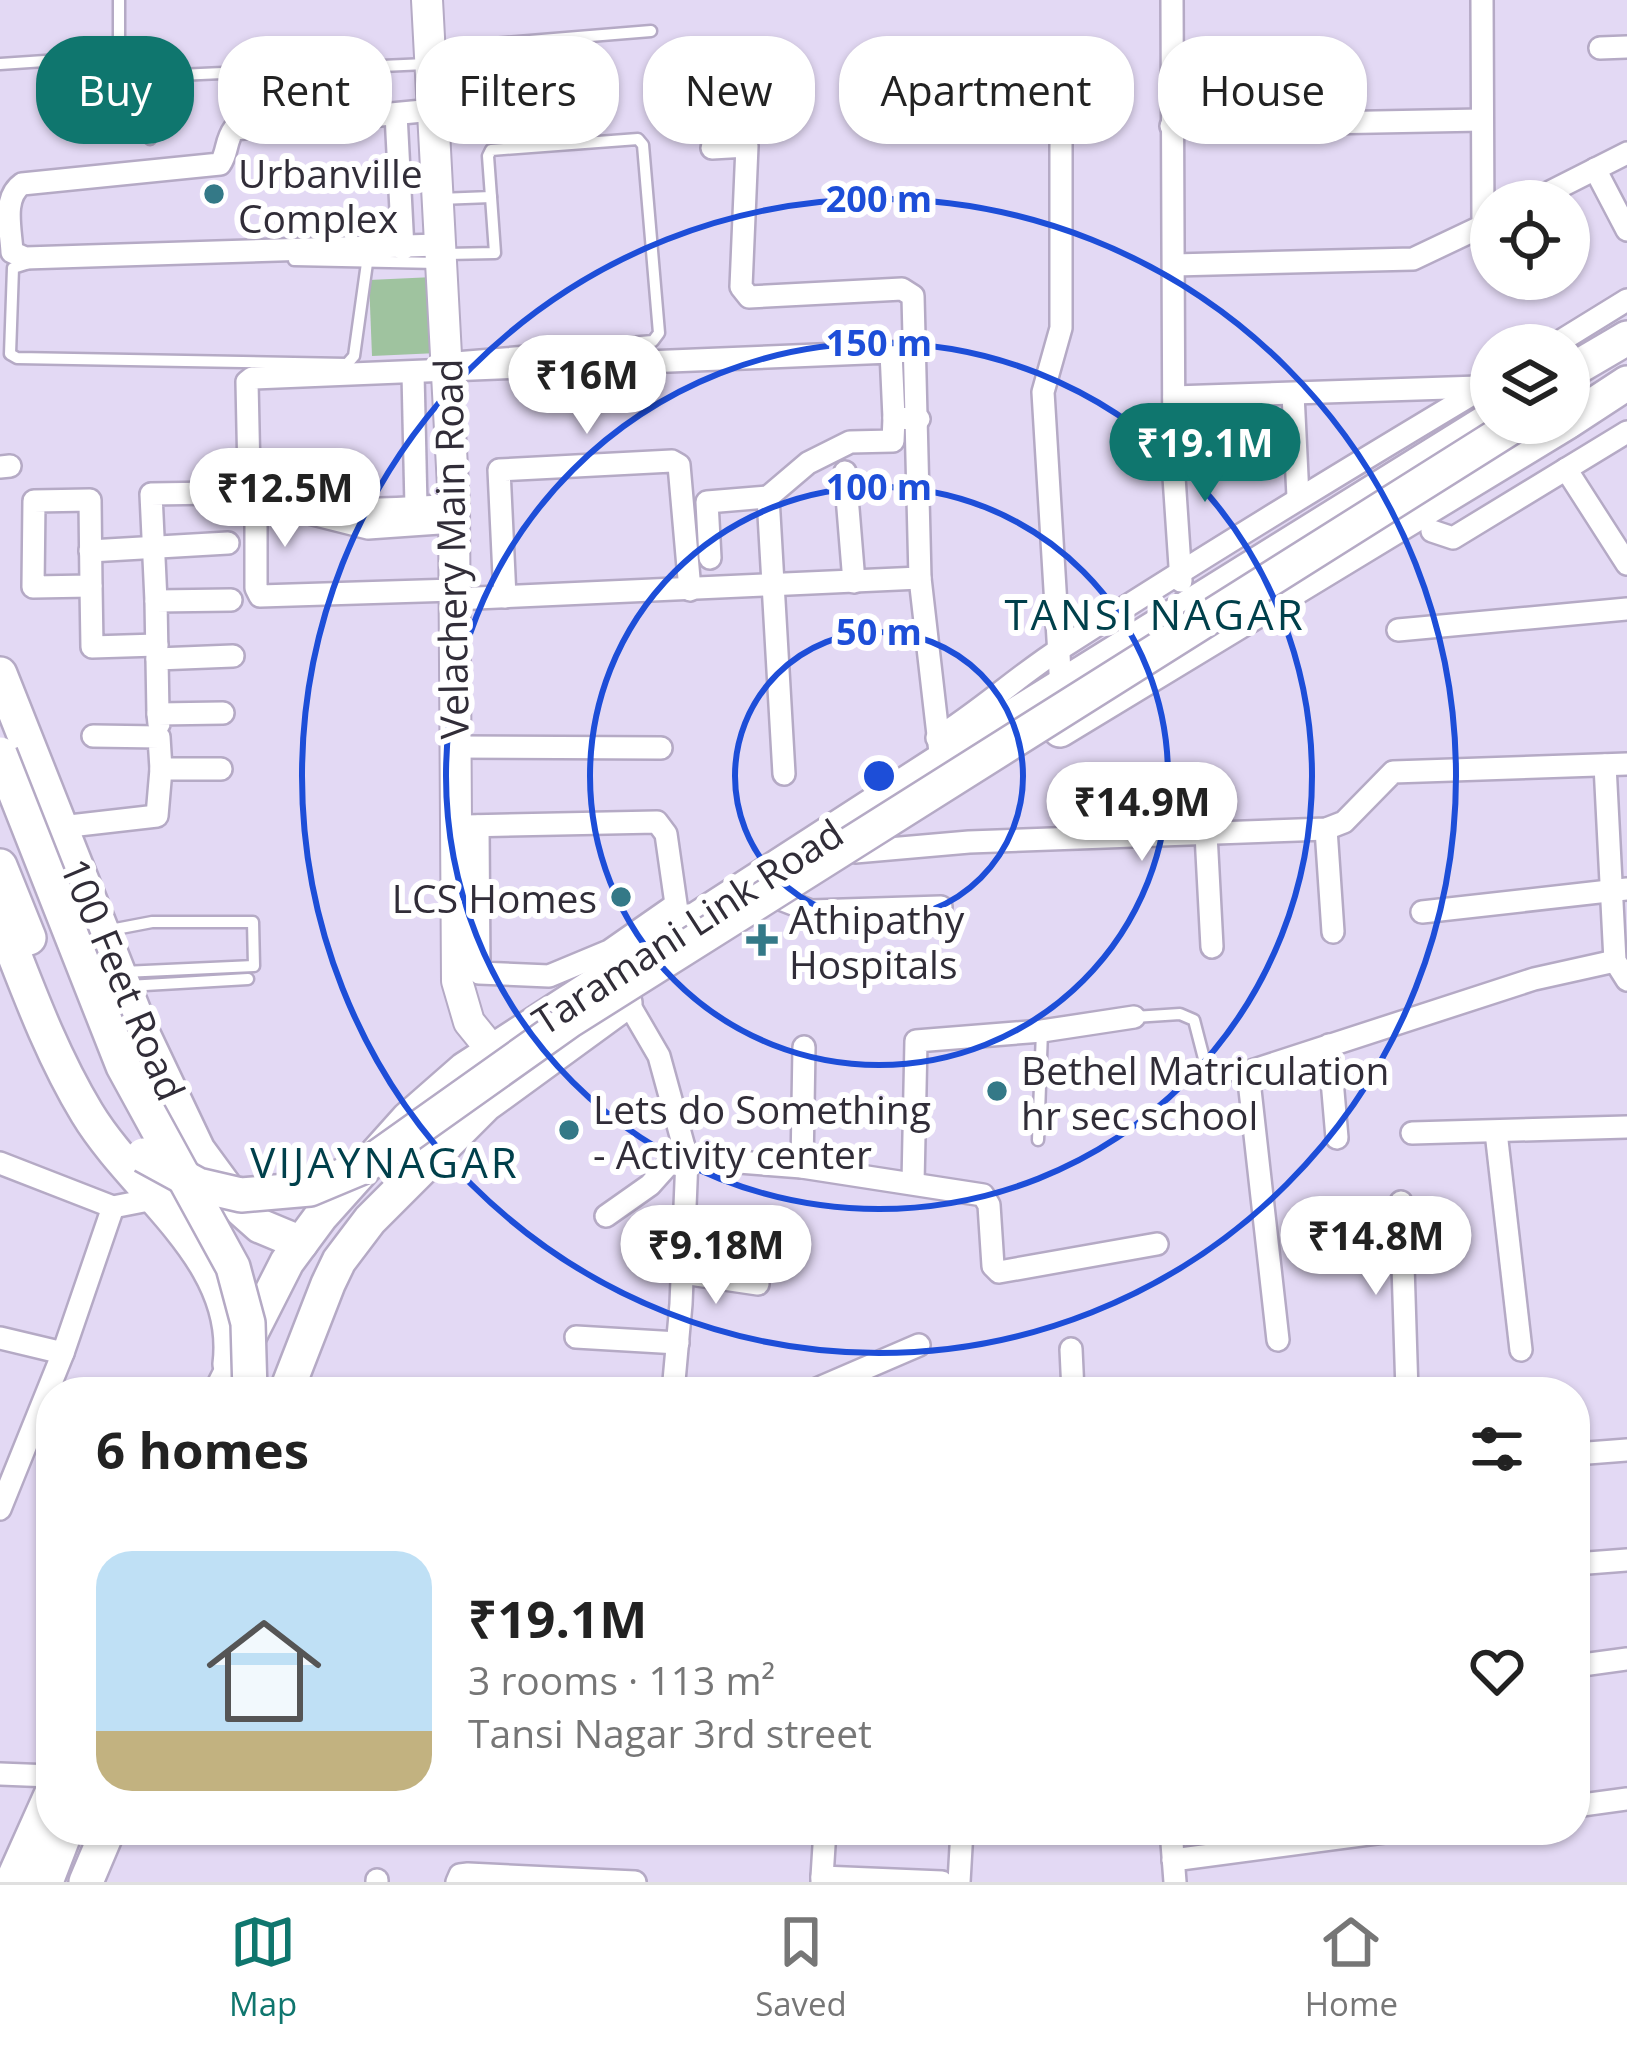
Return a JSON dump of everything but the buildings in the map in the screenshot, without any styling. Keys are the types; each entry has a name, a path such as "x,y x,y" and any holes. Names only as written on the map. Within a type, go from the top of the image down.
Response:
{"main road":[{"name":"Velachery Main Road","path":"427,0 429,36"},
{"name":"Velachery Main Road","path":"434,144 454,514 455,747 468,826 457,981 470,1022 516,1080"},
{"path":"1590,365 1627,338"},
{"path":"1590,372 1627,363"},
{"name":"Taramani Link Road","path":"1590,407 1627,382"},
{"name":"Taramani Link Road","path":"311,1229 425,1101 678,918 939,750 1060,688 1182,614 1470,409"},
{"path":"0,866 90,1085 117,1131 161,1168 199,1185 242,1195 310,1189 378,1158 569,1021 1485,444"},
{"name":"Taramani Link Road","path":"292,1377 347,1248 407,1179 516,1080 780,898 1532,444"},
{"name":"100 Feet Road","path":"0,674 181,1116 213,1173 260,1226 311,1229"},
{"path":"0,754 123,1066 233,1267 248,1323 235,1377"},
{"name":"100 Feet Road","path":"0,918 10,971 85,1111 111,1149 188,1238 217,1287 232,1334 233,1377"},
{"path":"236,1377 252,1325 311,1229"},
{"path":"13,1882 36,1829"},
{"path":"46,1882 60,1845"},
{"path":"86,1882 102,1845"}],"street":[{"path":"1172,0 1172,36"},
{"path":"1482,0 1485,180"},
{"path":"1600,48 1627,47"},
{"path":"416,112 234,129 225,141 220,164 22,184 9,198 12,252 25,258 403,248 439,254"},
{"path":"396,114 403,248"},
{"path":"1367,122 1482,120"},
{"path":"1060,144 1061,328 1043,392 1060,688"},
{"path":"1171,144 1182,614"},
{"path":"712,148 747,146 741,287 749,297 910,291 914,301 920,578 939,750"},
{"path":"1573,180 1627,153"},
{"path":"1595,169 1627,230"},
{"path":"1174,266 1414,259 1470,233"},
{"path":"1588,324 1627,300"},
{"path":"454,514 416,507 349,509 274,497 252,480 247,382 252,378 413,373 446,364 891,352 893,441 850,442 788,477 768,497 707,502 710,558"},
{"path":"413,373 416,507"},
{"path":"1293,394 1298,497"},
{"path":"1174,397 1470,396"},
{"path":"939,750 977,713 1056,651 1298,497 1470,406"},
{"path":"894,418 919,419"},
{"path":"1432,531 1453,538 1627,433"},
{"path":"505,597 499,470 672,461 679,465 690,590"},
{"path":"1566,469 1627,564"},
{"path":"845,472 854,582"},
{"path":"61,827 158,816 161,769 151,494 217,493"},
{"path":"768,497 784,774"},
{"path":"91,586 34,587 34,501 90,500 92,647 232,656"},
{"path":"454,514 368,528 273,504 256,508 256,588 260,596 505,597 920,578"},
{"path":"91,551 228,543"},
{"path":"156,602 231,600"},
{"path":"1398,630 1627,609"},
{"path":"93,736 223,713"},
{"path":"455,747 661,748"},
{"path":"854,852 969,842 1326,830 1344,822 1393,772 1616,765 1621,970 1534,979 1248,1072 1278,1340"},
{"path":"161,769 221,769"},
{"path":"657,822 666,834 678,918 549,976 479,973 468,826 657,822"},
{"path":"1326,830 1333,932"},
{"path":"1206,833 1211,947"},
{"path":"1422,912 1619,889"},
{"path":"780,898 811,911 940,907"},
{"path":"627,1001 659,1056 686,1153 675,1377"},
{"path":"913,1183 916,1041 1042,1031 1134,1017"},
{"path":"1329,1045 1337,1138"},
{"path":"802,1168 804,1047"},
{"path":"1412,1133 1627,1127"},
{"path":"1496,1132 1521,1351"},
{"path":"606,1216 686,1153 913,1183 986,1198 993,1266 999,1272 1157,1244"},
{"path":"0,1163 113,1207 177,1194 213,1173"},
{"path":"1401,1202 1407,1377"},
{"path":"52,1377 113,1207"},
{"path":"682,1273 758,1284"},
{"path":"577,1337 678,1343"},
{"path":"0,1338 63,1353"},
{"path":"862,1377 919,1345"},
{"path":"1071,1348 1072,1377"},
{"path":"0,1509 6,1478 36,1412"},
{"path":"1590,1453 1627,1450"},
{"path":"1590,1563 1627,1560"},
{"path":"1590,1664 1627,1659"},
{"path":"0,1774 36,1775"},
{"path":"1590,1804 1627,1799"},
{"path":"825,1845 822,1880 941,1882"},
{"path":"959,1882 961,1845"},
{"path":"1174,1871 1317,1845"},
{"path":"457,1882 460,1875 468,1874 635,1882"}],"lane":[{"path":"0,64 119,56 119,0"},
{"path":"614,36 651,32"},
{"path":"194,73 416,57"},
{"path":"367,262 354,356 347,364 16,358 10,354 14,268 20,263 367,262 495,253 491,150 638,139 643,146 659,333 653,341 446,364"},
{"path":"436,199 491,197"},
{"path":"103,931 152,922 253,922 254,966 122,979"},
{"path":"122,979 248,979"},
{"path":"1134,1017 1180,1014 1194,1020 1208,1074 1248,1072"},
{"path":"1038,1140 1042,1031"}],"green space":[{"path":"434,277 438,353 372,356 369,280"}],"place":[{"name":"Urbanville Complex","path":"214,194"},
{"name":"LCS Homes","path":"621,897"},
{"name":"Athipathy Hospitals","path":"762,940"},
{"name":"Bethel Matriculation hr sec school","path":"997,1091"},
{"name":"Lets do Something - Activity center","path":"569,1130"}],"district":[{"name":"TANSI NAGAR","path":"1155,613"},
{"name":"VIJAYNAGAR","path":"385,1161"}]}
